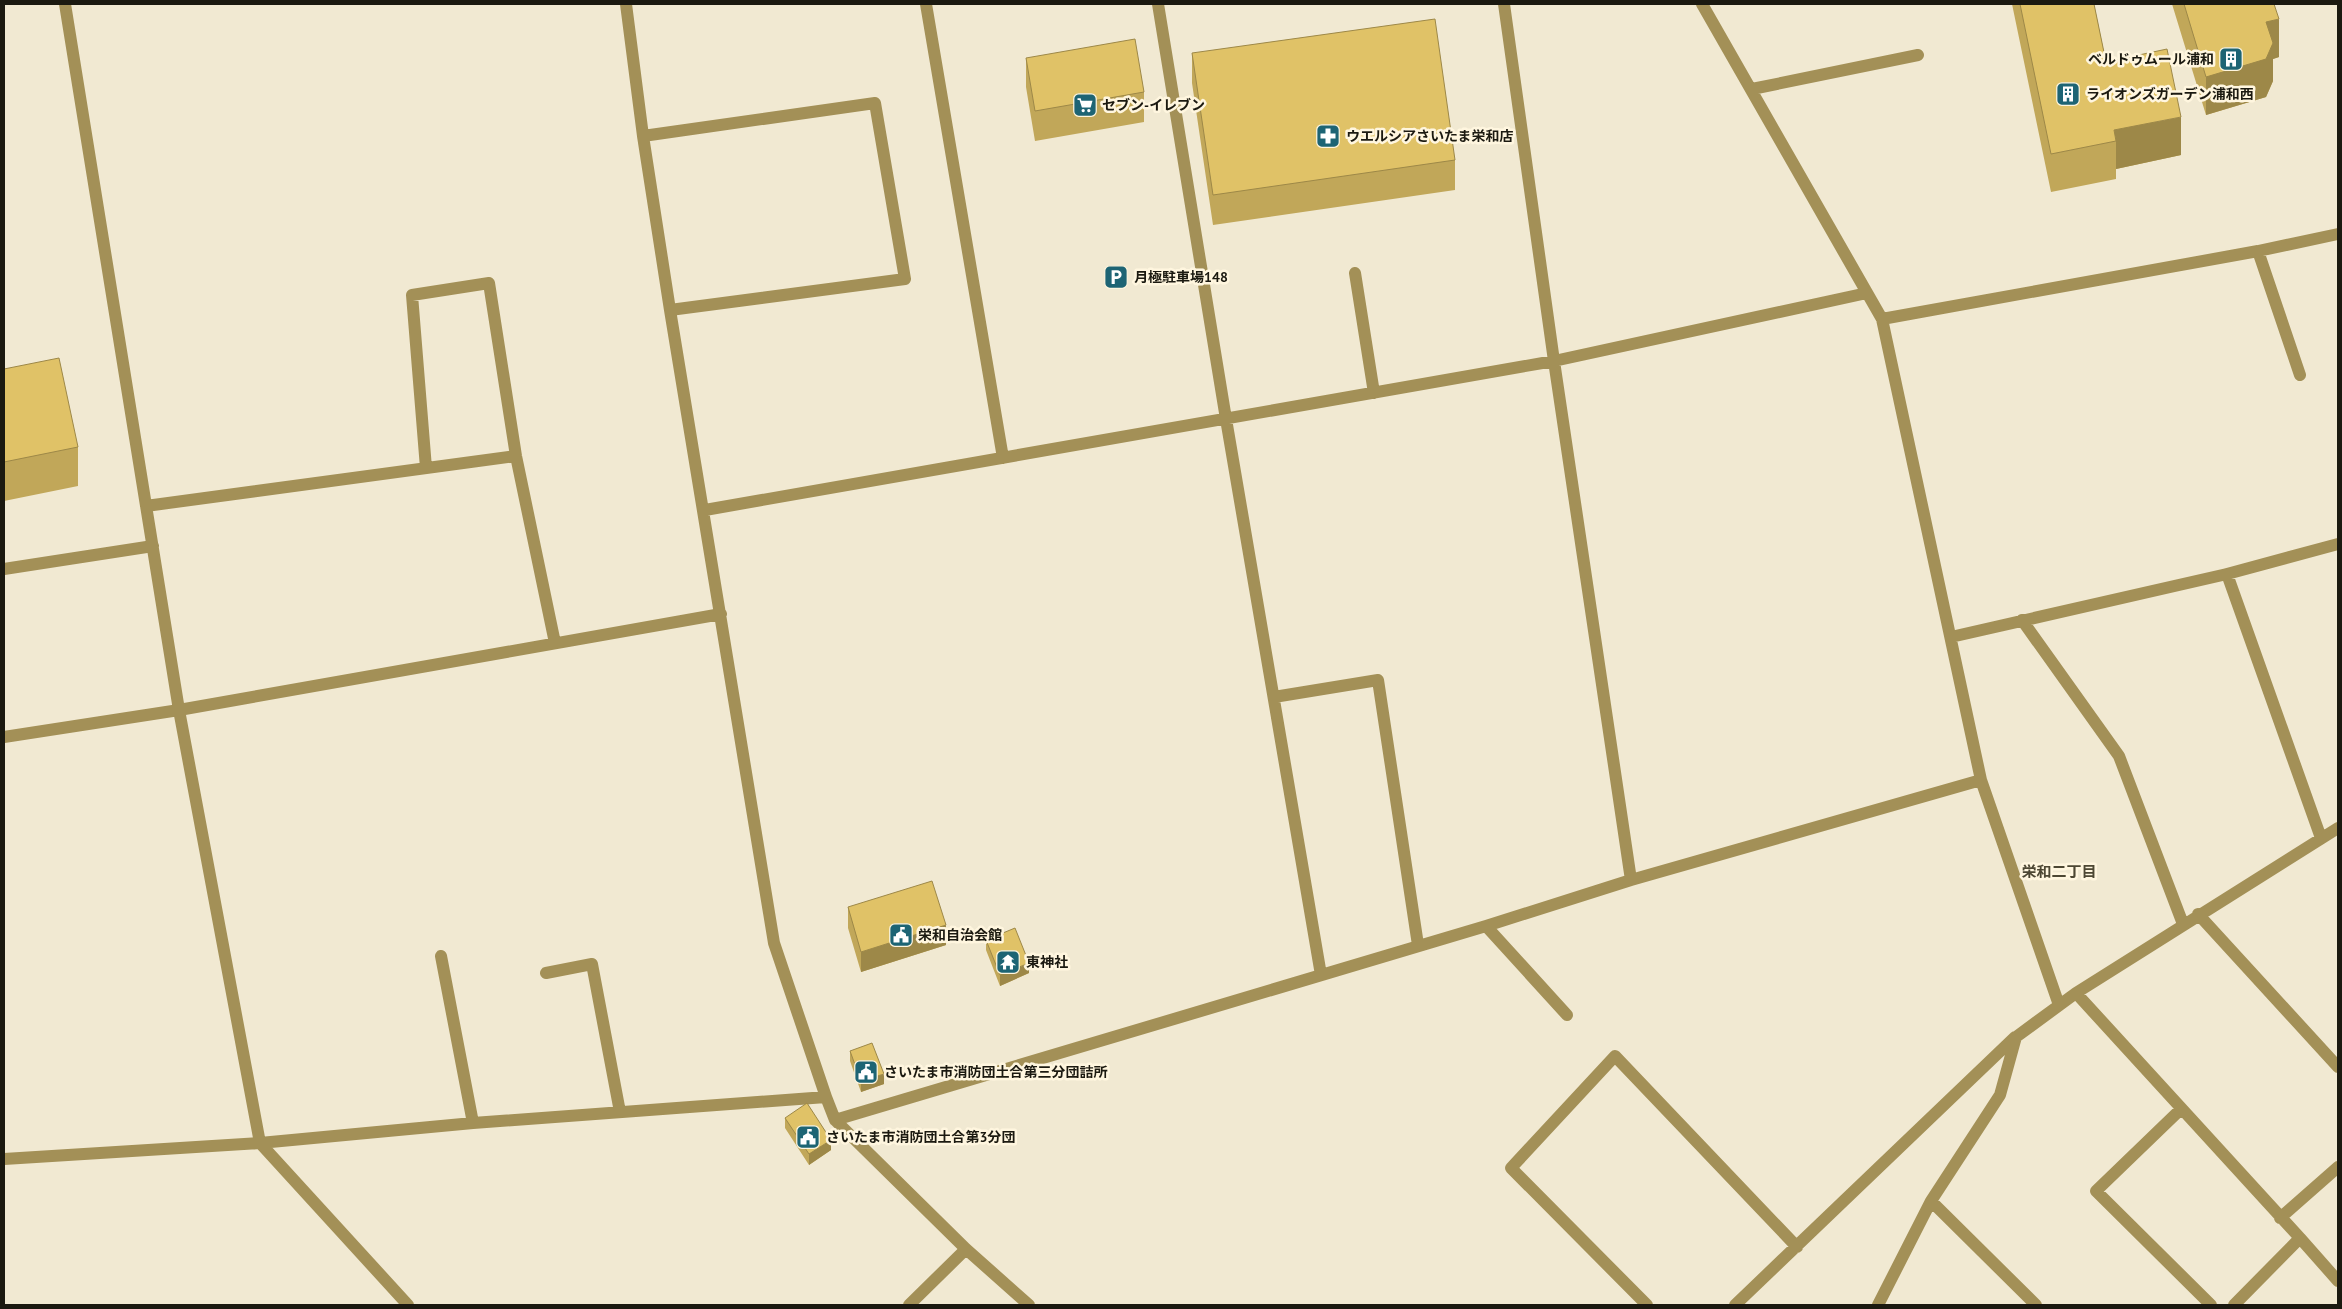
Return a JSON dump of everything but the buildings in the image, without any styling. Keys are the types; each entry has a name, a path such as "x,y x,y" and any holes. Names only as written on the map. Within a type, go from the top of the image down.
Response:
{"street":[{"path":"65,4 179,710 260,1143 408,1305"},
{"path":"626,4 643,136 670,310 774,943 826,1097 836,1120 966,1249 1028,1305"},
{"path":"926,4 1003,458"},
{"path":"1158,4 1226,419 1321,975"},
{"path":"1504,4 1554,361 1631,880"},
{"path":"1702,4 1882,319 1981,780 2059,1005"},
{"path":"1752,89 1918,55"},
{"path":"643,136 875,103 905,279 670,310"},
{"path":"1882,319 2258,252 2338,234"},
{"path":"2258,252 2300,375"},
{"path":"1355,273 1374,393"},
{"path":"426,468 412,295 489,283 516,456 555,643"},
{"path":"704,510 1554,361 1867,293"},
{"path":"146,506 516,456"},
{"path":"1951,637 2228,574 2338,544"},
{"path":"4,569 153,546"},
{"path":"2228,574 2321,838"},
{"path":"4,737 179,710 721,614"},
{"path":"2022,620 2119,756 2183,924"},
{"path":"1274,697 1378,680 1418,945"},
{"path":"836,1120 1486,926 1631,880 1981,780"},
{"path":"1735,1305 2016,1036 2076,993 2198,914 2338,828"},
{"path":"2198,914 2338,1067"},
{"path":"1486,926 1566,1015"},
{"path":"441,956 473,1123"},
{"path":"546,973 592,964 620,1112"},
{"path":"2076,993 2338,1281"},
{"path":"1878,1305 1931,1201 2000,1095 2016,1036"},
{"path":"1647,1305 1511,1168 1615,1056 1797,1247"},
{"path":"4,1159 260,1143 473,1123 826,1097"},
{"path":"2181,1109 2096,1191 2211,1305"},
{"path":"2280,1218 2338,1167"},
{"path":"1931,1201 2036,1305"},
{"path":"2234,1305 2300,1238"},
{"path":"909,1305 966,1249"}],"place":[{"name":"ベルドゥムール浦和","path":"2231,59"},
{"name":"ライオンズガーデン浦和西","path":"2068,94"},
{"name":"セブン-イレブン","path":"1085,105"},
{"name":"ウエルシアさいたま栄和店","path":"1328,136"},
{"name":"月極駐車場148","path":"1116,277"},
{"name":"栄和自治会館","path":"901,935"},
{"name":"東神社","path":"1008,962"},
{"name":"さいたま市消防団土合第三分団詰所","path":"866,1072"},
{"name":"さいたま市消防団土合第3分団","path":"808,1137"}],"district":[{"name":"栄和二丁目","path":"2059,871"}]}
